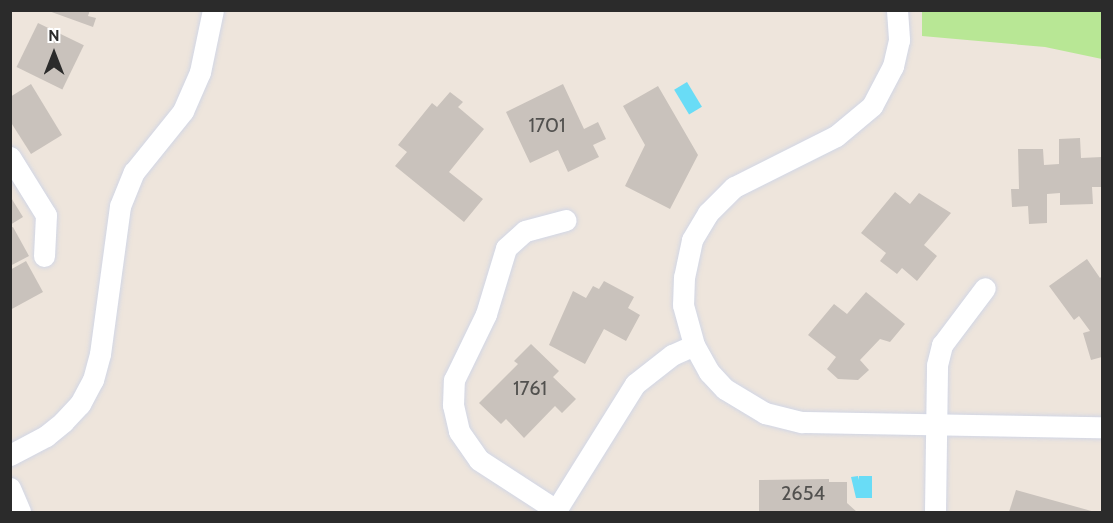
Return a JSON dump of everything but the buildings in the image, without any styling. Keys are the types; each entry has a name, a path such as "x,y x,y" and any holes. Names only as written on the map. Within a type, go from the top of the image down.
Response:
{"street":[{"path":"10,455 46,436 63,422 80,404 93,380 100,354 120,206 134,172 183,111 200,72 213,10"},
{"path":"897,10 899,40 893,66 872,106 836,136 734,187 708,213 692,240 684,277 683,304 694,345 709,372 724,389 765,413 802,423 1102,427"},
{"path":"10,157 46,214 44,256"},
{"path":"566,220 525,231 506,248 486,314 454,380 453,405 459,430 478,460 555,511 635,384 672,355 694,345"},
{"path":"935,513 934,424 942,345 985,288"},
{"path":"10,488 20,513"}],"green space":[{"path":"922,11 1102,11 1102,59 1045,47 922,36"}],"water":[{"path":"687,82 702,107 689,115 674,90"},
{"path":"858,476 859,480 859,476 872,476 872,498 856,498 851,477"}]}
